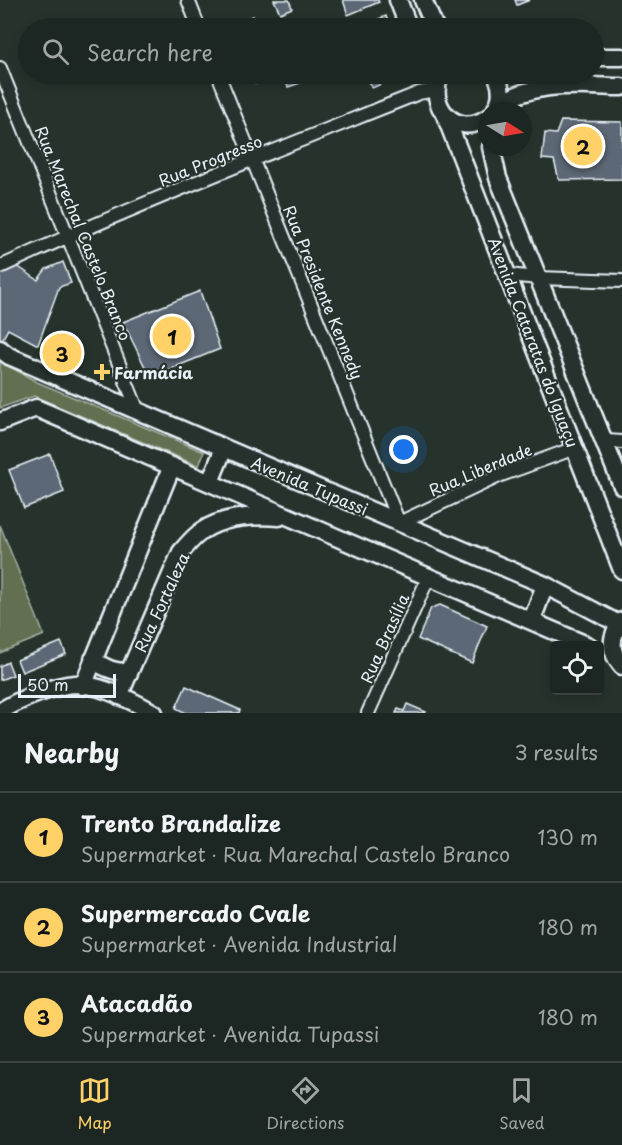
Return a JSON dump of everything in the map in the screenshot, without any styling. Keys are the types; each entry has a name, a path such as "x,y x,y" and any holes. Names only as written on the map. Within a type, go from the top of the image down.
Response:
{"street":[{"path":"188,0 196,18"},
{"path":"398,0 405,18"},
{"path":"423,0 431,18"},
{"path":"604,57 622,57"},
{"name":"Rua Marechal Castelo Branco","path":"0,68 138,411"},
{"name":"Rua Presidente Kennedy","path":"222,84 399,523"},
{"name":"Rua Progresso","path":"0,267 68,236 419,93 430,84"},
{"name":"Avenida Cataratas do Iguaçu","path":"436,84 439,107 445,115 622,570"},
{"path":"498,102 501,95 500,84"},
{"path":"503,102 512,95 530,89 562,84"},
{"path":"604,84 622,87"},
{"path":"445,115 463,124 478,122"},
{"name":"Avenida Cataratas do Iguaçu","path":"493,156 498,178 539,278 614,442 622,486"},
{"path":"483,214 509,205"},
{"path":"507,275 622,281"},
{"name":"Avenida Tupassi","path":"0,349 9,356 545,585 620,622"},
{"path":"0,422 36,408 580,641"},
{"path":"210,482 224,448"},
{"name":"Rua Liberdade","path":"399,523 501,475 575,448"},
{"path":"83,686 172,466"},
{"name":"Rua Fortaleza","path":"119,696 181,552 199,533 226,520 258,516 292,517"},
{"path":"606,528 622,521"},
{"name":"Rua Brasília","path":"368,713 429,576"},
{"path":"532,620 545,585"},
{"path":"619,662 612,641 620,622"},
{"path":"604,653 619,662"},
{"path":"93,659 101,666 111,670 129,672"},
{"path":"0,712 42,692 75,684 119,696 154,713"}],"green space":[{"path":"0,361 37,382 204,452 199,466 34,396 0,408"},
{"path":"0,525 44,635 0,653"}],"building":[{"path":"274,0 289,0 292,8 280,13"},
{"path":"343,0 378,0 379,2 348,15"},
{"path":"515,0 530,0 517,5"},
{"path":"561,121 622,122 622,179 559,180 554,160 542,159 545,133 556,134"},
{"path":"63,262 71,283 59,287 38,345 8,329 2,340 0,338 0,275 17,266 38,280 46,269"},
{"path":"200,291 220,349 150,377 123,322"},
{"path":"50,454 64,492 24,508 9,470"},
{"path":"440,605 487,626 472,663 418,639 431,608"},
{"path":"61,642 66,654 22,672 17,660"},
{"path":"8,662 13,675 0,680 0,666"},
{"path":"186,686 240,710 239,713 186,713 176,708"},
{"path":"407,704 426,712 396,713 398,709 404,711"}],"place":[{"name":"Supermercado Cvale","path":"583,146"},
{"name":"Trento Brandalize","path":"172,336"},
{"name":"Atacadão","path":"62,353"},
{"name":"Farmácia","path":"102,372"}]}
